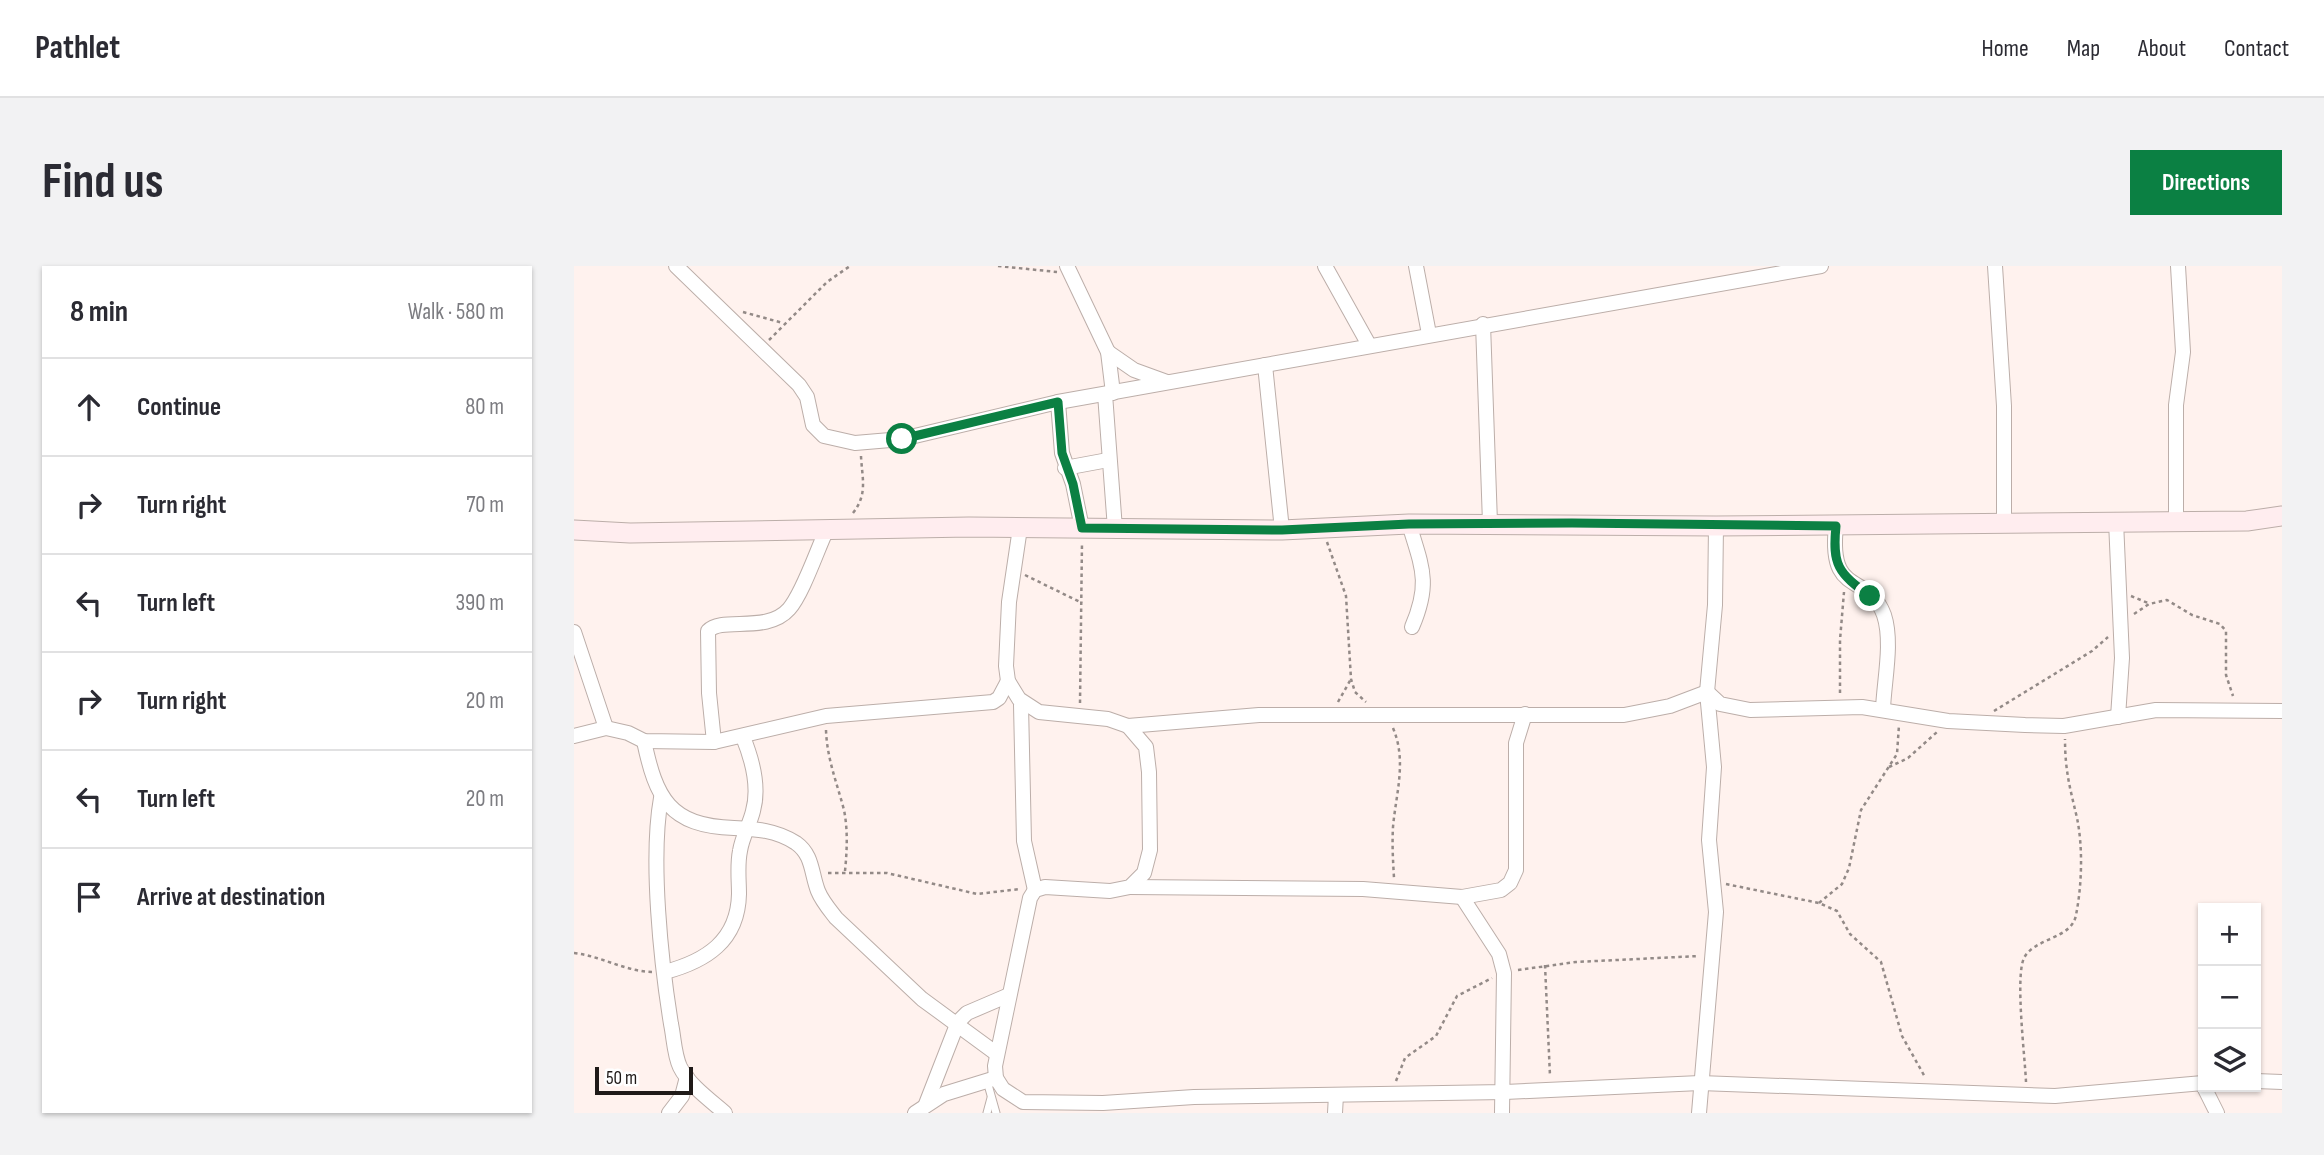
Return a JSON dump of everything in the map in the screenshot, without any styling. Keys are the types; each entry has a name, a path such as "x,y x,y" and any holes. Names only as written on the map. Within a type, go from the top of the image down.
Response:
{"street":[{"path":"676,266 799,385 807,397 813,425 824,436 837,441 870,442 924,435 1058,402 1483,324 1821,266"},
{"path":"1325,266 1369,345"},
{"path":"1416,266 1429,334"},
{"path":"1996,266 2004,407 2004,522"},
{"path":"2176,521 2176,405 2183,352 2178,266"},
{"path":"1072,271 1108,352 1108,460 1115,528"},
{"path":"1483,324 1490,523"},
{"path":"1108,352 1135,370 1169,382"},
{"path":"1265,365 1282,530"},
{"path":"1058,402 1065,468 1073,484 1082,528"},
{"path":"1065,468 1108,460"},
{"path":"574,530 630,533 1020,528 1282,530 1490,523 1836,526 2248,521 2282,516"},
{"path":"2116,521 2122,625 2122,687 2118,717"},
{"path":"1409,524 1424,578 1425,593 1412,627"},
{"path":"1699,1113 1716,912 1709,840 1714,767 1707,692 1714,605 1716,526"},
{"path":"1836,526 1834,557 1845,577 1870,596 1884,616 1886,630 1883,709"},
{"path":"993,702 999,698 1008,681 1007,629 1020,528"},
{"path":"714,742 709,693 708,631 715,626 759,625 789,610 834,529"},
{"path":"574,632 606,728"},
{"path":"991,1079 1024,919 1034,888 1024,841 1023,705 1008,681"},
{"path":"1707,692 1720,704 1750,709 1883,709 1948,721 2064,726 2155,710 2282,711"},
{"path":"574,736 606,728 628,733 644,741 714,742 743,737 797,720 993,702 1023,705 1039,712 1080,716 1128,726 1166,725 1234,716 1625,715 1670,706 1707,692"},
{"path":"1034,888 1110,891 1130,887 1395,891 1462,897 1501,890 1510,883 1516,870 1516,743 1525,714"},
{"path":"1130,887 1144,873 1150,850 1146,747 1156,731 1166,725"},
{"path":"1128,726 1146,747"},
{"path":"665,972 708,956 732,929 738,912 738,862 755,795 754,773 743,737"},
{"path":"644,741 651,773 661,798 670,808 702,825 765,830 799,845 808,856 824,903 836,918 922,999 997,1054"},
{"path":"661,798 656,837 665,972 676,1052 687,1077 725,1113"},
{"path":"1462,897 1499,954 1504,973 1502,1063 1505,1092 1502,1113"},
{"path":"921,1108 958,1023 967,1013 1009,995"},
{"path":"669,1113 682,1096 687,1077"},
{"path":"991,1079 1012,1097 1023,1102 1103,1103 1194,1097 1505,1092 1700,1083 2027,1095 2198,1085"},
{"path":"921,1108 944,1094 991,1079"},
{"path":"2261,1082 2282,1082"},
{"path":"2206,1092 2217,1113"},
{"path":"1335,1113 1336,1095"},
{"path":"1192,1113 1194,1097"}],"lane":[{"path":"987,1113 991,1097 991,1079"},
{"path":"991,1097 996,1113"}],"path":[{"path":"763,348 783,323 850,266"},
{"path":"998,266 1024,271 1072,271"},
{"path":"740,311 783,323"},
{"path":"834,529 862,496 865,481 861,452 870,442"},
{"path":"1324,527 1346,596 1351,679 1356,692 1385,717 1394,729 1400,755 1400,779 1393,830 1395,891"},
{"path":"1080,716 1082,528"},
{"path":"1013,568 1083,604"},
{"path":"1840,707 1840,640 1845,577"},
{"path":"1981,723 2003,703 2092,651 2149,604 2167,600 2192,615 2220,624 2226,631 2228,687 2243,711"},
{"path":"1333,715 1342,691 1351,679"},
{"path":"1819,902 1842,884 1849,868 1861,810 1868,794 1897,754 1898,711"},
{"path":"825,716 829,763 844,810 847,832 845,871"},
{"path":"1889,767 1908,758 1948,721"},
{"path":"2027,1095 2022,987 2024,959 2030,950 2067,928 2076,914 2079,834 2068,787 2064,726"},
{"path":"814,875 845,871 887,873 977,894 1034,888"},
{"path":"1713,881 1819,902 1837,911 1850,934 1881,962 1902,1036 1935,1093"},
{"path":"574,953 596,957 621,968 665,972"},
{"path":"1393,1093 1405,1058 1436,1036 1457,996 1504,973 1545,965 1713,954"},
{"path":"1545,965 1550,1047 1548,1090"}],"route":[{"path":"902,439 1058,402 1062,453 1065,468 1073,484 1082,528 1282,530 1409,524 1572,523 1836,526 1834,557 1838,568 1845,577 1870,596"}]}
